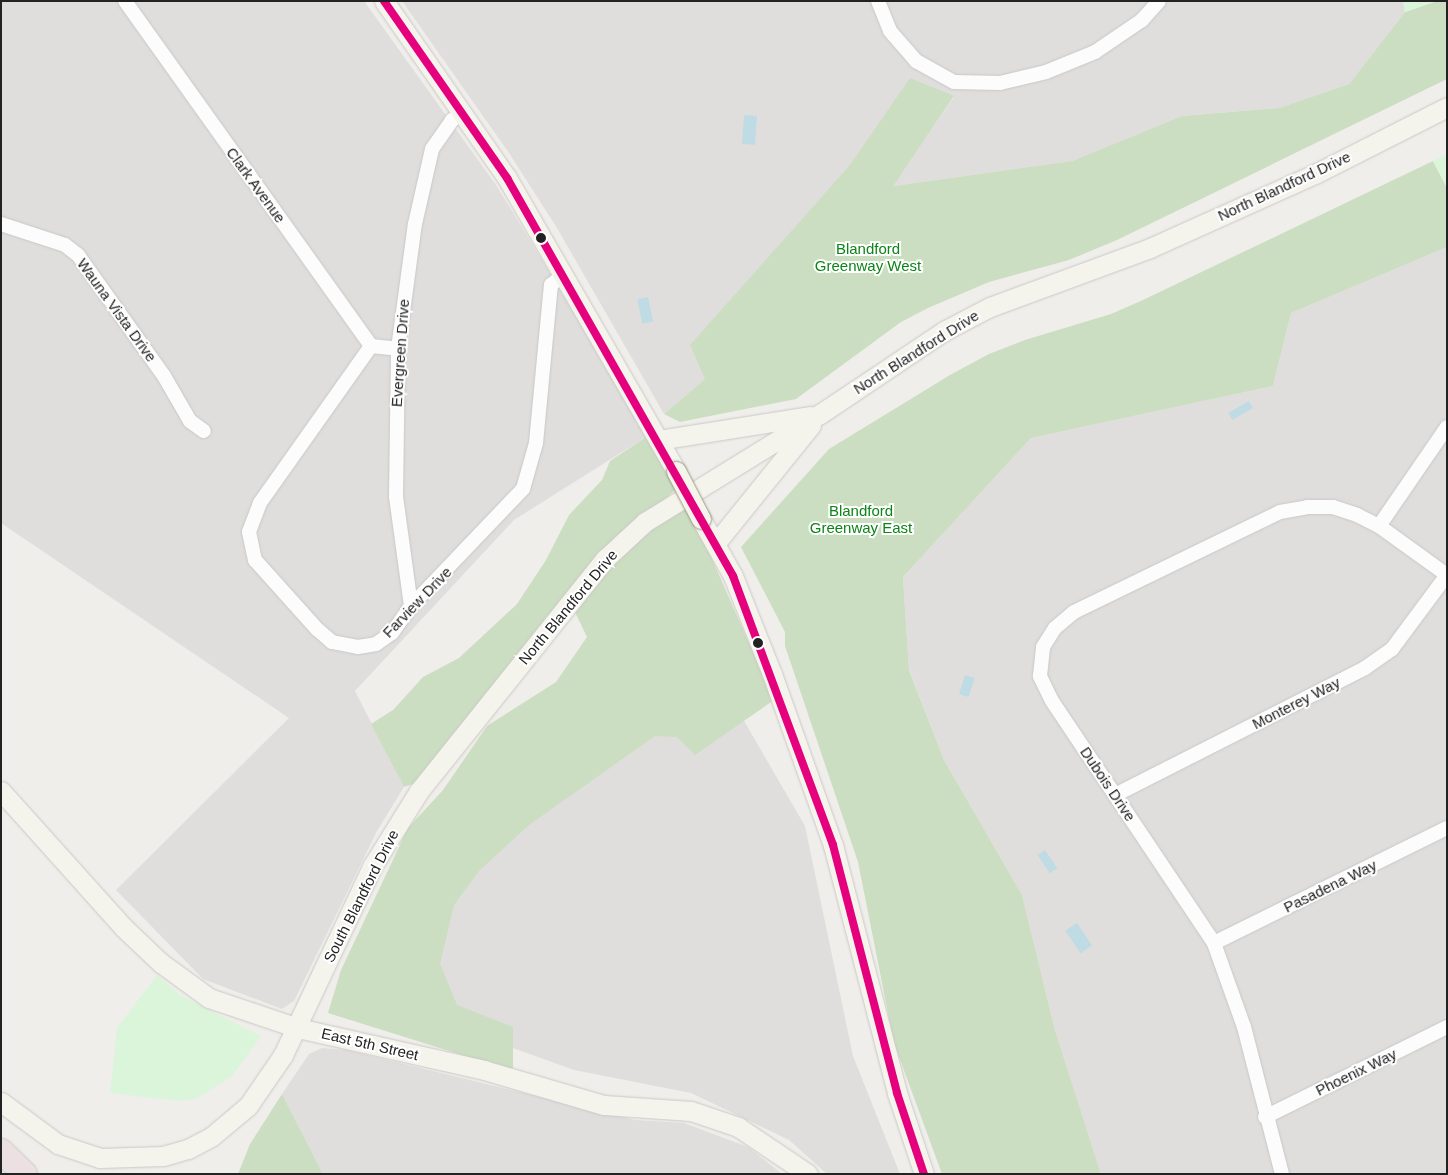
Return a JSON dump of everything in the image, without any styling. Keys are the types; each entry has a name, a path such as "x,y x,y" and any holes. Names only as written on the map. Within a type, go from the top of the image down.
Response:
{"highway":[{"path":"1,1151 25,1174"}],"street":[{"name":"Clark Avenue","path":"125,1 370,346"},
{"path":"384,1 507,178 659,440 733,576 772,674 833,846 897,1093 924,1174"},
{"path":"878,1 890,31 916,62 954,82 1000,83 1046,72 1095,52 1142,20 1159,1"},
{"name":"North Blandford Drive","path":"491,700 604,559 645,522 820,414 944,331 990,307 1150,248 1314,174 1447,107"},
{"name":"Evergreen Drive","path":"411,606 396,496 398,350 415,224 432,149 452,120 462,114"},
{"name":"Wauna Vista Drive","path":"1,224 66,246 78,255 164,376 190,421 204,431"},
{"name":"Farview Drive","path":"370,346 260,503 251,524 250,547 254,560 332,642 358,647 376,644 392,633 411,606 522,489 536,443 551,285 564,274"},
{"path":"370,346 398,350"},
{"path":"659,440 820,414"},
{"path":"715,544 820,414"},
{"path":"1378,526 1447,427"},
{"name":"Dubois Drive","path":"1282,1174 1244,1027 1229,978 1214,944 1052,701 1040,676 1043,647 1054,628 1074,612 1280,512 1307,507 1333,508 1378,526 1447,575"},
{"name":"Monterey Way","path":"1115,795 1366,668 1392,649 1447,575"},
{"name":"South Blandford Drive","path":"1,1102 39,1132 79,1152 124,1159 163,1156 188,1149 231,1122 267,1080 298,1028 354,903 396,825 491,700"},
{"name":"East 5th Street","path":"1,790 123,927 160,963 209,998 298,1028 484,1070 604,1105 691,1111 738,1127 808,1174"},
{"name":"Pasadena Way","path":"1214,944 1447,828"},
{"name":"Phoenix Way","path":"1266,1117 1447,1027"}],"shaded area":[{"path":"1,1 364,1 496,185 649,435 514,520 355,691 404,787 377,831 294,1001 282,1009 203,979 116,890 289,718 1,523"},
{"path":"402,1 1403,1 1405,12 1349,84 1279,108 1182,116 1072,161 892,186 954,97 910,79 705,379 664,414 557,228 509,153"},
{"path":"1447,247 1447,1174 1101,1174 1055,1030 1022,895 944,760 909,669 903,577 1031,438 1273,386 1291,313"},
{"path":"639,686 740,714 805,826 853,1056 900,1174 827,1174 789,1140 691,1093 574,1070 419,1014 405,900"},
{"path":"322,1048 346,1050 635,1120 684,1123 748,1147 782,1174 323,1174 282,1094 309,1054"}],"green space":[{"path":"1403,1 1437,1 1405,12"},
{"name":"Blandford Greenway West","path":"1437,1 1447,1 1447,79 1117,240 1069,260 989,282 928,308 901,322 796,399 680,422 664,414 705,379 690,345 850,165 910,78 954,96 893,186 1072,161 1182,116 1279,108 1349,84 1405,12"},
{"path":"1447,154 1447,188 1433,161"},
{"name":"Blandford Greenway East","path":"1433,161 1447,188 1447,247 1291,313 1273,386 1031,438 903,577 909,670 944,760 1022,895 1055,1030 1101,1174 942,1174 894,1043 858,862 785,646 785,632 741,547 829,449 950,375 989,354 1025,340 1111,314 1143,300"},
{"path":"649,435 676,489 652,511 415,783 404,787 371,724 393,710 423,677 459,658 517,604 546,560 569,515 602,480 610,461"},
{"path":"686,500 774,700 695,755 677,737 655,736 529,825 479,871 454,905 440,964 457,1005 513,1027 513,1071 328,1013 341,970 408,828 443,790 487,726 556,682 587,637 575,612 620,557"},
{"path":"157,975 180,995 261,1036 232,1076 198,1098 179,1101 110,1093 117,1028"},
{"path":"282,1094 323,1174 238,1174 250,1144"}],"water":[{"path":"744,115 757,116 755,145 742,144"},
{"path":"648,297 653,321 642,324 637,299"},
{"path":"1249,401 1253,408 1232,420 1228,413"},
{"path":"965,675 975,678 969,697 959,694"},
{"path":"1045,850 1057,868 1050,873 1038,855"},
{"path":"1077,923 1092,945 1080,953 1065,931"}],"transit line":[{"path":"384,1 507,178 733,576 833,845 897,1093 924,1174"}]}
